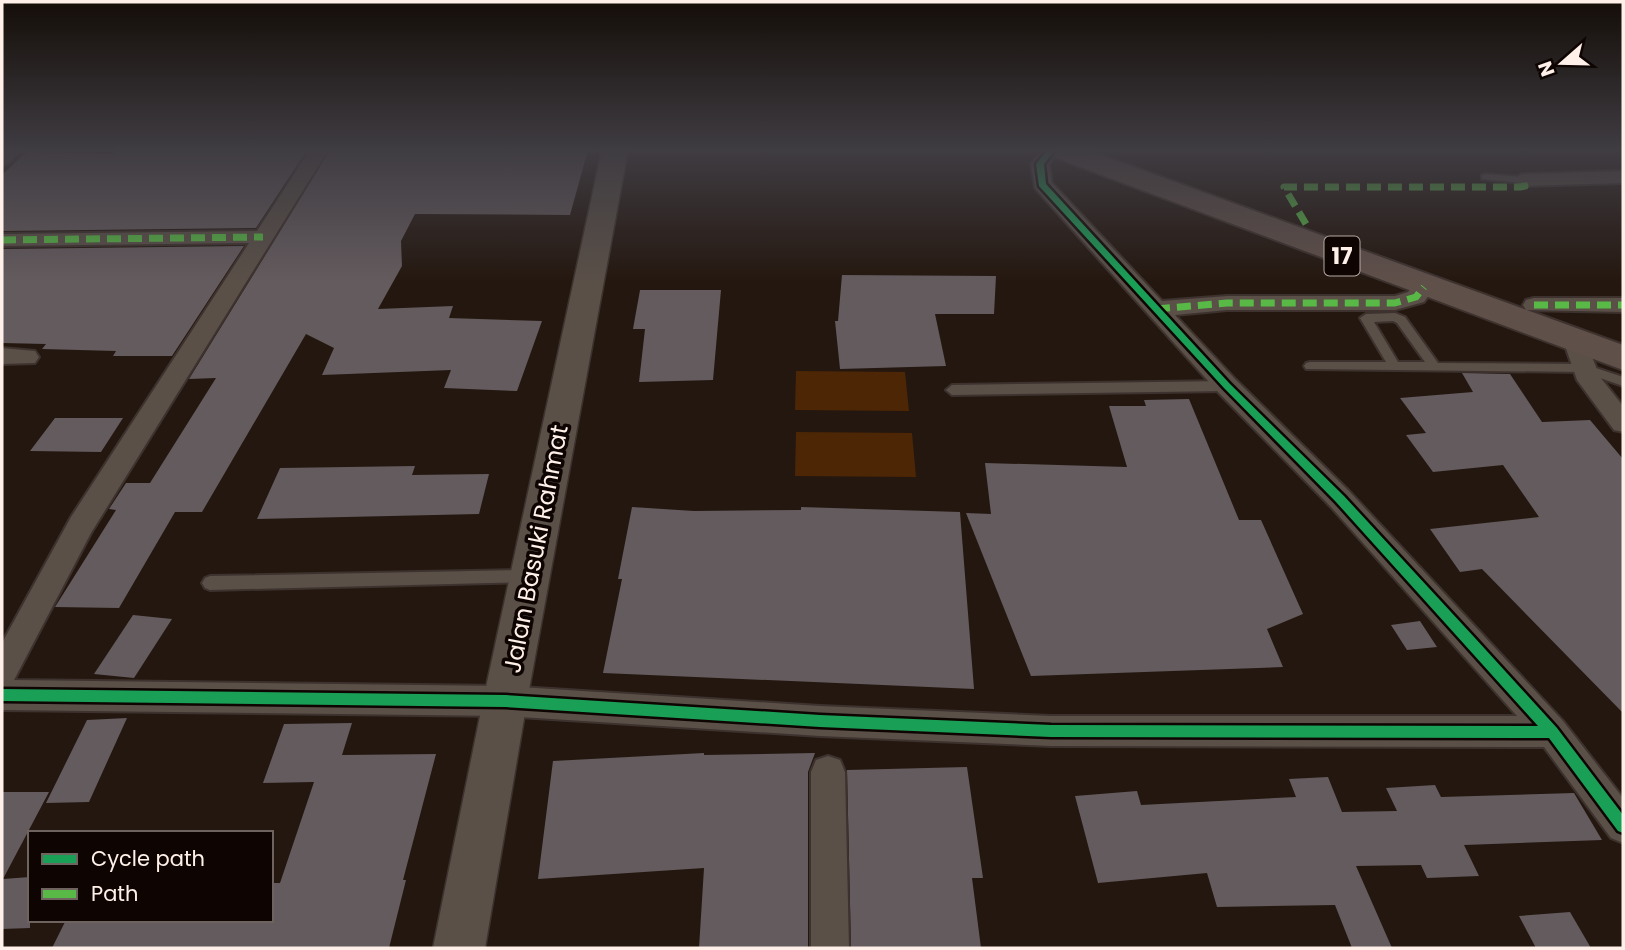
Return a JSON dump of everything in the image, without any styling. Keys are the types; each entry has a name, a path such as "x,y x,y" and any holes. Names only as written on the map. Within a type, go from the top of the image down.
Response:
{"highway":[{"name":"17","path":"1161,194 1424,287 1580,354 1623,358"},
{"name":"17","path":"1226,194 1623,338"}],"street":[{"path":"2,672 81,525 290,194"},
{"name":"Jalan Basuki Rahmat","path":"458,948 606,194"},
{"path":"1051,194 1227,386 1340,499 1552,732 1623,826"},
{"path":"2,240 263,237"},
{"path":"1156,309 1227,303 1395,303 1416,297 1424,287"},
{"path":"1534,305 1623,305"},
{"path":"1580,354 1589,380 1623,423"},
{"path":"2,356 27,357"},
{"path":"2,695 505,701 820,721 1051,731 1552,732"},
{"path":"828,772 831,948"}],"lane":[{"path":"1395,367 1366,318 1395,317 1401,320 1435,367"},
{"path":"1310,366 1435,367 1580,354 1623,382"},
{"path":"952,390 1227,386"},
{"path":"210,583 531,576"}],"shaded area":[{"path":"796,371 905,372 909,411 795,410"},
{"path":"796,432 912,433 916,477 795,476"}],"building":[{"path":"2,194 278,194 256,228 2,231"},
{"path":"303,194 576,194 570,215 415,214 401,241 402,266 378,309 453,306 449,318 542,321 517,391 444,388 451,370 322,375 334,348 306,334 202,512 175,512 119,608 55,607 116,510 109,509 126,483 150,483 216,378 189,379"},
{"path":"244,246 172,356 113,356 116,351 42,349 46,344 2,343 2,249"},
{"path":"842,275 996,276 994,314 935,314 946,366 840,369 835,321 838,321"},
{"path":"640,290 721,290 713,380 639,382 645,329 633,329"},
{"path":"1462,373 1510,374 1542,422 1590,420 1623,459 1623,713 1482,569 1460,572 1430,529 1539,517 1503,465 1433,472 1406,435 1426,433 1400,398 1473,392"},
{"path":"1189,399 1239,520 1261,520 1303,614 1267,629 1283,667 1031,676 966,513 991,514 985,463 1127,467 1109,406 1146,406 1144,400"},
{"path":"55,418 123,418 101,452 30,451"},
{"path":"415,466 412,475 489,474 479,514 257,519 280,468"},
{"path":"632,507 694,511 801,510 801,507 960,512 974,689 603,673 622,579 618,579"},
{"path":"133,615 172,619 134,678 94,674"},
{"path":"1420,621 1437,647 1407,650 1391,625"},
{"path":"127,718 89,802 46,803 87,720"},
{"path":"352,723 342,755 436,754 403,880 406,880 389,948 52,948 65,922 273,922 273,883 280,883 314,782 263,783 284,724"},
{"path":"704,753 815,753 808,772 808,948 699,948 704,868 538,879 553,761"},
{"path":"967,767 983,878 972,878 981,948 851,948 847,770"},
{"path":"1328,777 1342,812 1397,811 1386,788 1435,785 1441,797 1574,793 1602,840 1464,845 1479,876 1427,878 1421,865 1356,866 1392,948 1352,948 1335,905 1217,907 1207,873 1098,883 1075,796 1137,791 1141,805 1296,797 1289,779"},
{"path":"2,792 49,792 3,879 28,877 30,928 2,929"},
{"path":"1570,912 1591,948 1536,948 1519,916"}],"marked path":[{"path":"1288,194 1306,224"},
{"path":"2,240 263,237"},
{"path":"1156,309 1227,303 1395,303 1416,297 1424,287"},
{"path":"1534,305 1623,305"}],"cycle path":[{"path":"1051,194 1227,386 1340,499 1471,642 1552,732 1623,826"},
{"path":"2,695 505,701 820,721 1051,731 1552,732"}]}
